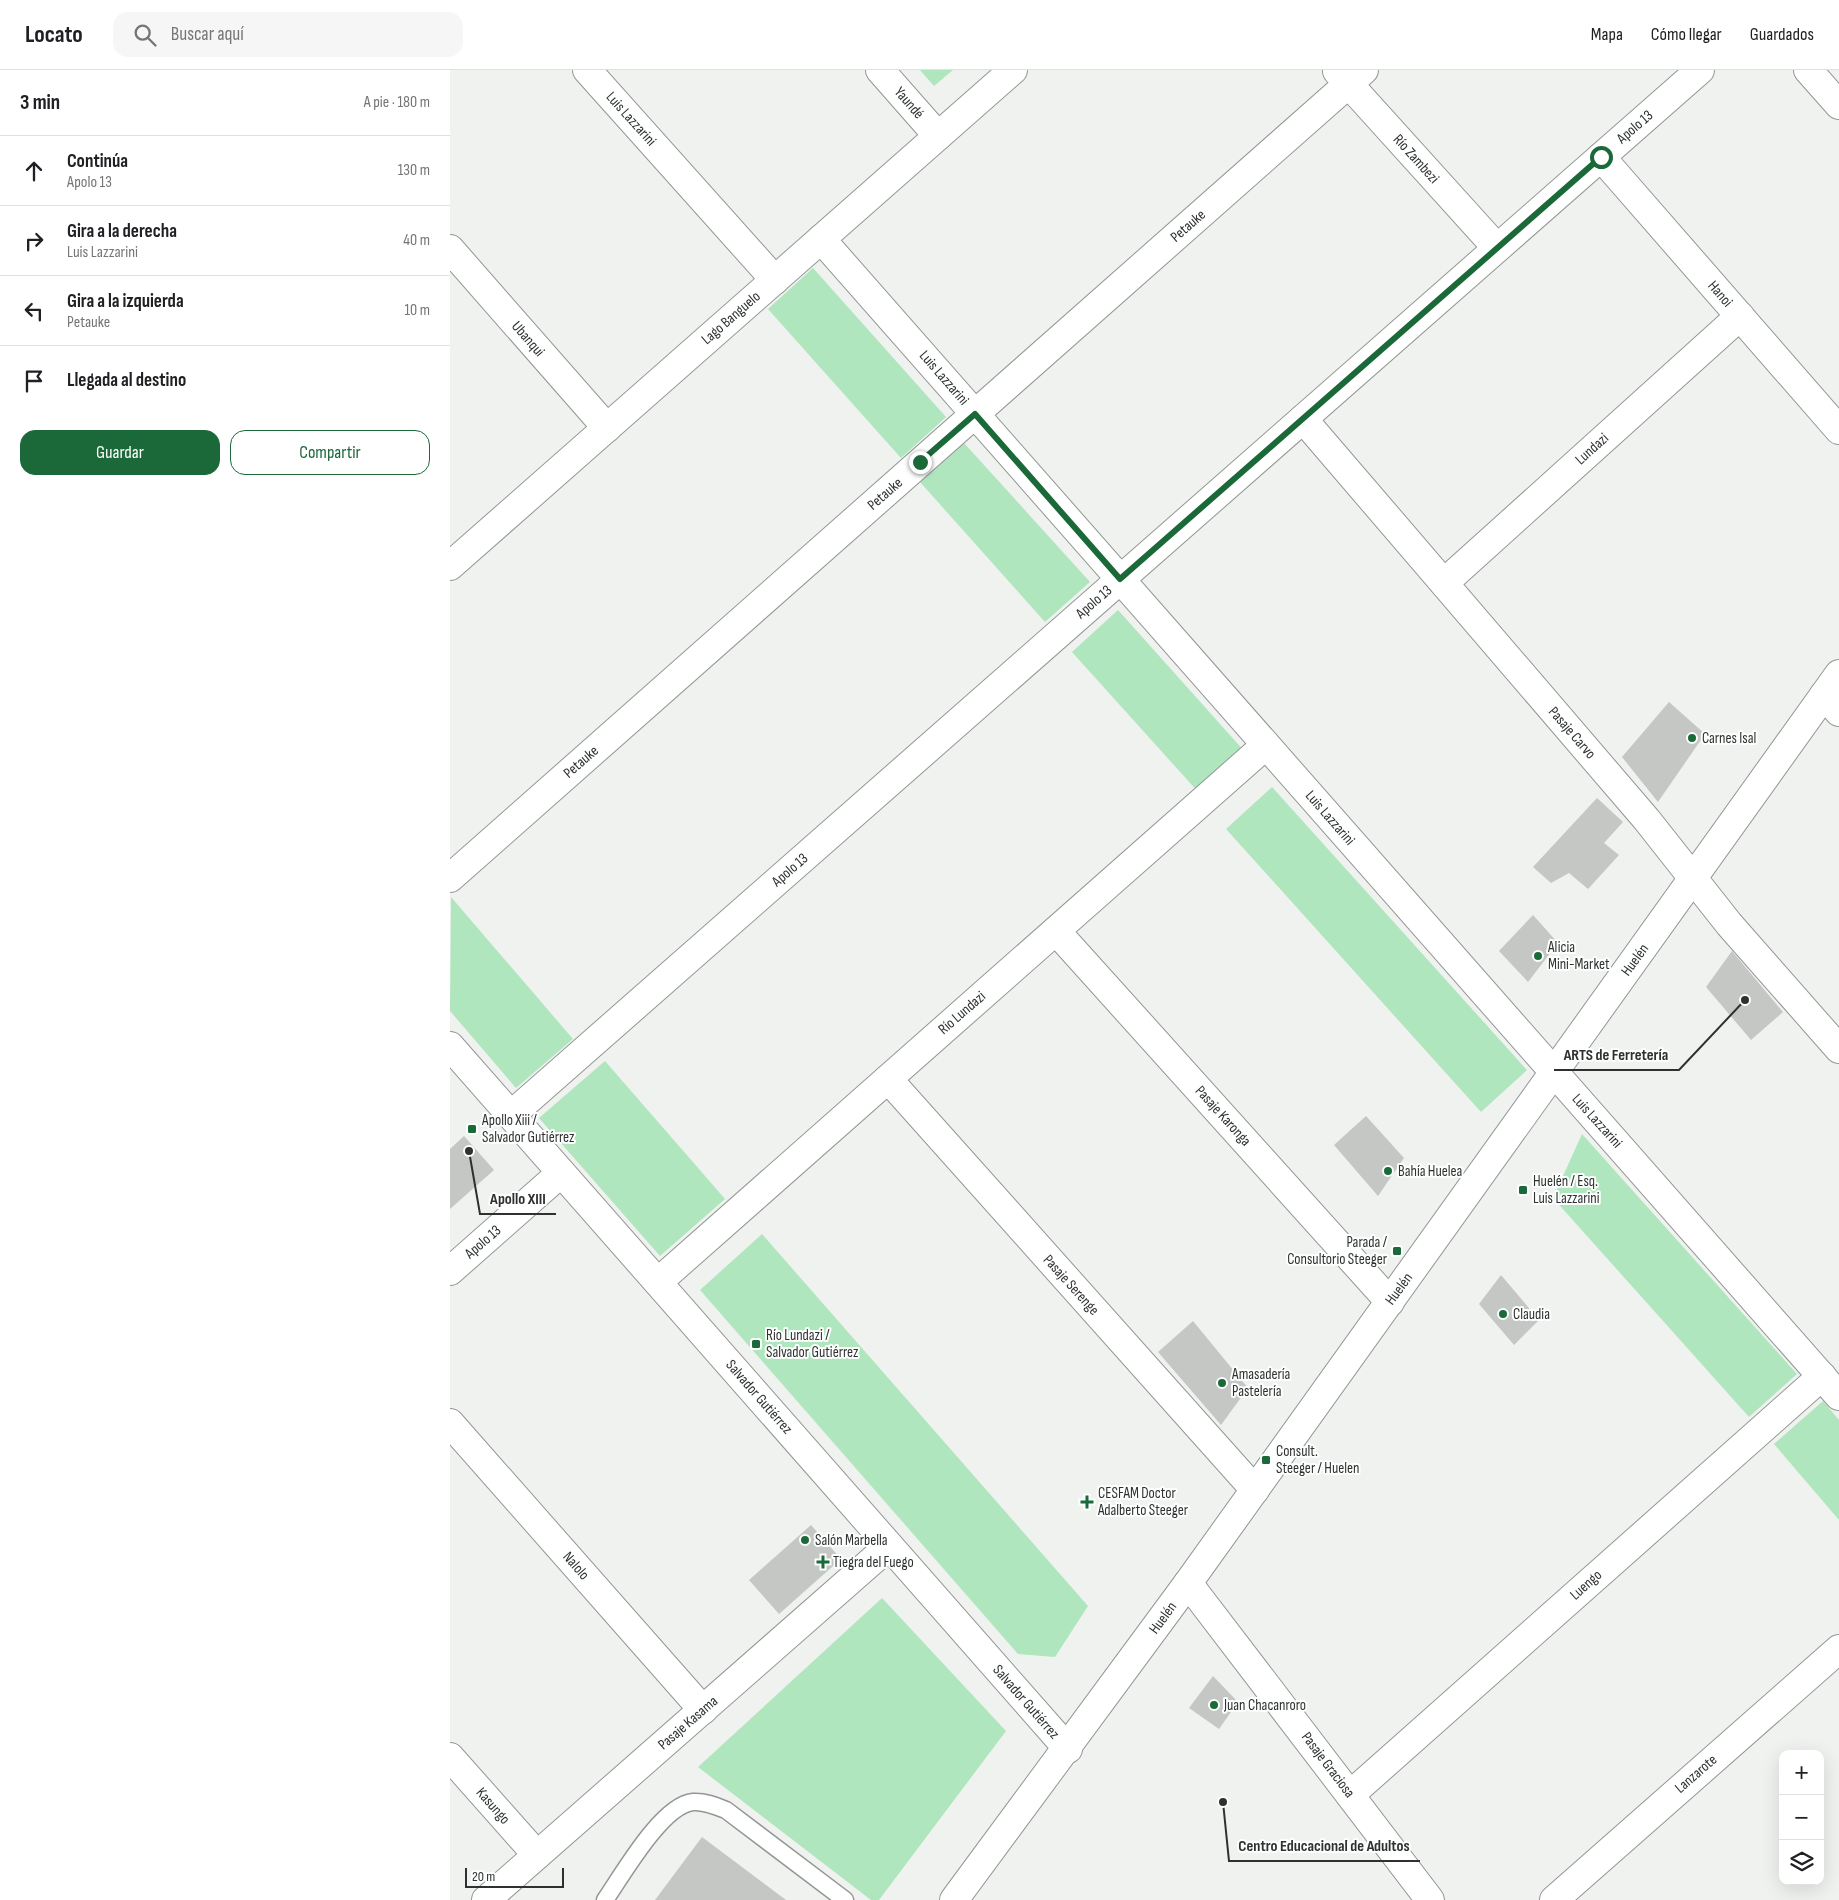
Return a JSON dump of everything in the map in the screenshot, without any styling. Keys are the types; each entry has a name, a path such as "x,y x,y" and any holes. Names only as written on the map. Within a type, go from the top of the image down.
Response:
{"street":[{"name":"Luis Lazzarini","path":"587,70 775,280"},
{"name":"Yaundé","path":"880,70 938,136"},
{"name":"Lago Banguelo","path":"450,566 1012,70"},
{"name":"Apolo 13","path":"511,1115 1700,70"},
{"path":"1808,70 1839,105"},
{"name":"Río Zambezi","path":"1350,75 1497,248"},
{"name":"Petauke","path":"450,878 975,414 1350,75"},
{"name":"Hanoi","path":"1601,157 1839,430"},
{"name":"Luis Lazzarini","path":"821,239 1830,1386"},
{"name":"Ubanqui","path":"450,249 607,428"},
{"name":"Lundazi","path":"1444,583 1740,316"},
{"name":"Pasaje Carvo","path":"1303,419 1647,820 1729,924 1839,1049"},
{"name":"Huelén","path":"954,1900 1068,1749 1693,878 1834,694"},
{"name":"Río Lundazi","path":"658,1282 1266,745"},
{"name":"Pasaje Karonga","path":"1056,931 1390,1302"},
{"name":"Salvador Gutiérrez","path":"450,1046 1068,1749"},
{"name":"Pasaje Serenge","path":"888,1079 1255,1490"},
{"name":"Apolo 13","path":"450,1271 561,1173"},
{"name":"Luengo","path":"1350,1794 1830,1386"},
{"name":"Nalolo","path":"450,1423 703,1710"},
{"name":"Pasaje Kasama","path":"486,1900 889,1546"},
{"name":"Pasaje Graciosa","path":"1188,1583 1430,1900"},
{"name":"Lanzarote","path":"1554,1900 1839,1649"},
{"name":"Kasungo","path":"450,1757 537,1856"}],"lane":[{"path":"605,1900 663,1817 677,1807 693,1802 710,1803 726,1810 845,1900"}],"green space":[{"path":"920,70 953,70 934,86"},
{"path":"813,268 946,417 901,458 768,309"},
{"path":"964,443 1090,582 1045,622 920,482"},
{"path":"1118,610 1246,753 1200,794 1072,652"},
{"path":"1272,787 1527,1070 1481,1112 1226,829"},
{"path":"451,897 573,1039 516,1088 450,1011"},
{"path":"605,1061 725,1199 660,1256 539,1118"},
{"path":"1582,1134 1797,1374 1749,1417 1553,1198"},
{"path":"762,1234 1088,1606 1055,1657 1018,1654 700,1290"},
{"path":"1823,1401 1839,1420 1839,1520 1774,1444"},
{"path":"882,1598 1006,1731 879,1900 871,1900 698,1767"}],"building":[{"path":"1669,702 1705,734 1658,802 1622,757"},
{"path":"1597,798 1623,822 1604,843 1619,855 1588,889 1569,873 1551,883 1533,867"},
{"path":"1533,915 1558,943 1528,982 1499,951"},
{"path":"1732,951 1783,1012 1751,1040 1706,987"},
{"path":"1366,1116 1404,1158 1378,1196 1334,1145"},
{"path":"464,1136 494,1170 450,1209 450,1149"},
{"path":"1501,1275 1539,1320 1514,1345 1479,1304"},
{"path":"1193,1321 1248,1388 1221,1425 1158,1352"},
{"path":"811,1525 841,1559 779,1614 749,1580"},
{"name":"Juan Chacanroro","path":"1213,1676 1238,1702 1219,1729 1189,1708"},
{"path":"702,1837 786,1900 655,1900"}],"place":[{"name":"Carnes Isal","path":"1692,738"},
{"name":"Alicia Mini-Market","path":"1538,956"},
{"name":"ARTS de Ferretería","path":"1745,1000"},
{"name":"Apollo Xiii / Salvador Gutiérrez","path":"472,1129"},
{"name":"Apollo XIII","path":"469,1151"},
{"name":"Bahía Huelea","path":"1388,1171"},
{"name":"Huelén / Esq. Luis Lazzarini","path":"1523,1190"},
{"name":"Parada / Consultorio Steeger","path":"1397,1251"},
{"name":"Claudia","path":"1503,1314"},
{"name":"Río Lundazi / Salvador Gutiérrez","path":"756,1344"},
{"name":"Amasadería Pastelería","path":"1222,1383"},
{"name":"Consult. Steeger / Huelen","path":"1266,1460"},
{"name":"CESFAM Doctor Adalberto Steeger","path":"1087,1502"},
{"name":"Salón Marbella","path":"805,1540"},
{"name":"Tiegra del Fuego","path":"823,1562"},
{"name":"Juan Chacanroro","path":"1214,1705"},
{"name":"Centro Educacional de Adultos","path":"1223,1802"}],"route":[{"path":"920,462 975,414 1120,579 1601,157"}]}
